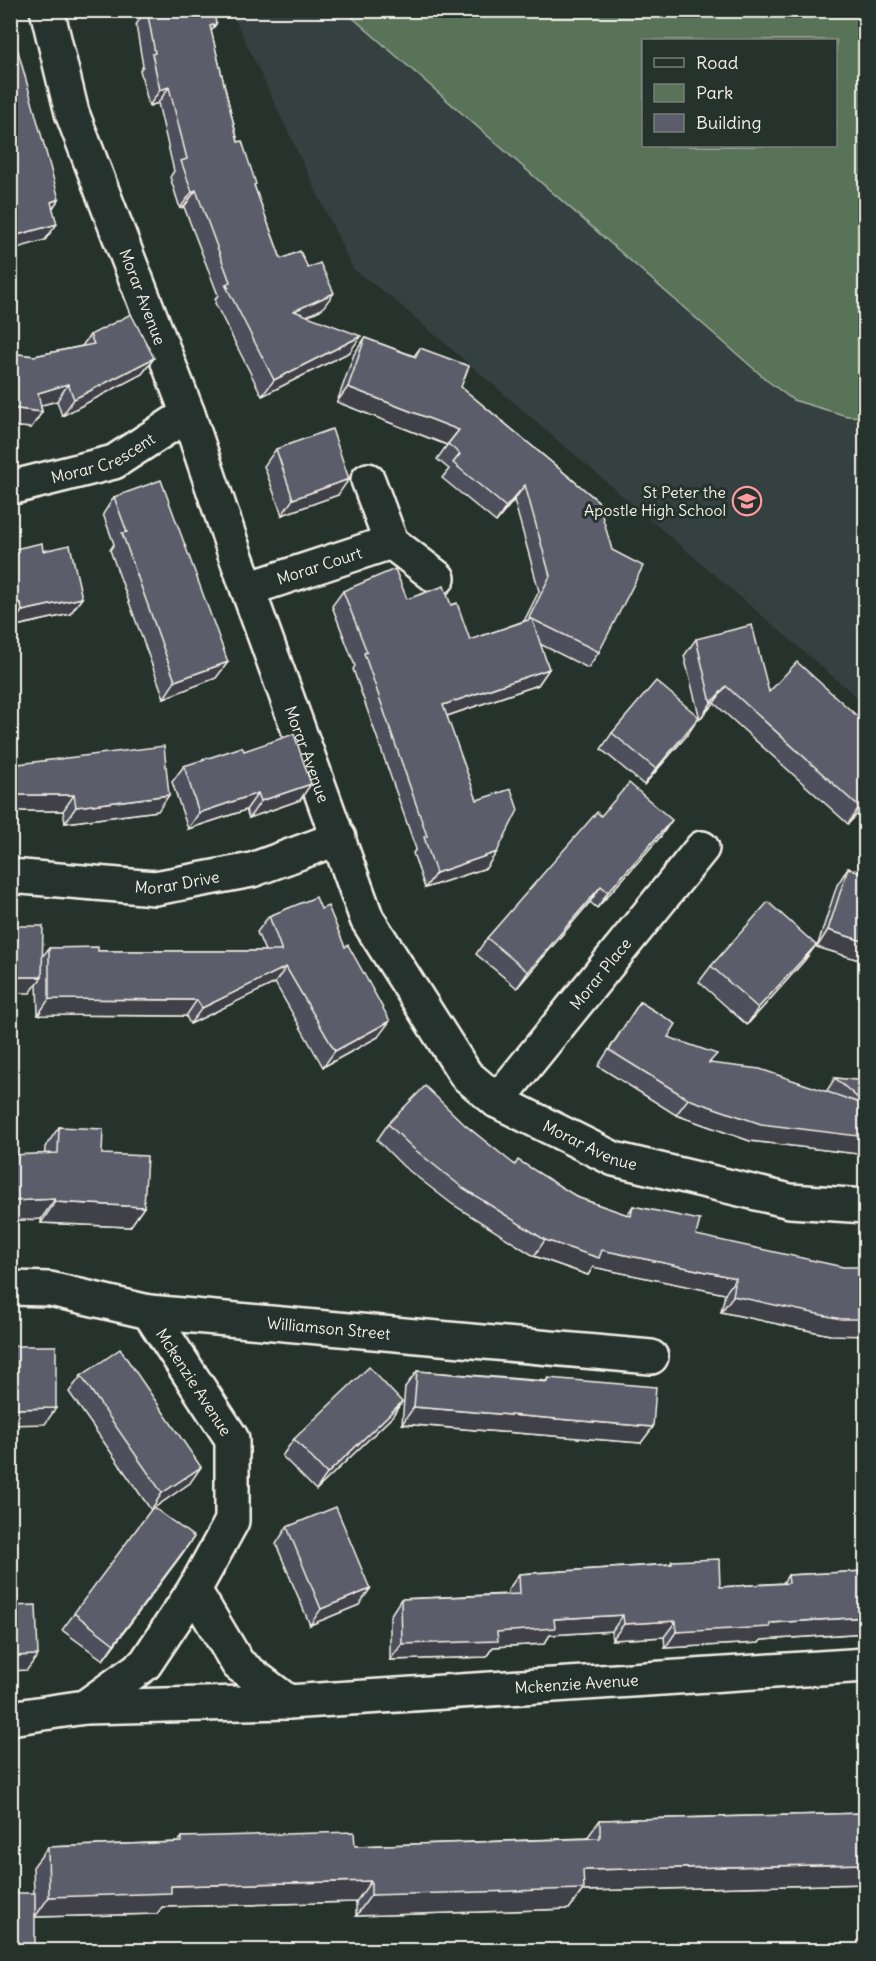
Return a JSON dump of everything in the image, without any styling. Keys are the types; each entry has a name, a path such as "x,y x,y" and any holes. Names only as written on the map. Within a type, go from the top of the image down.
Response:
{"street":[{"name":"Morar Avenue","path":"47,10 72,113 188,414 248,589 367,919 466,1075 497,1101 614,1159 790,1201 866,1206"},
{"name":"Morar Crescent","path":"10,485 18,486 114,462 188,414"},
{"path":"368,480 391,542 438,578"},
{"name":"Morar Court","path":"248,589 391,542"},
{"name":"Morar Drive","path":"10,876 155,888 252,870 339,838"},
{"name":"Morar Place","path":"497,1101 702,848"},
{"name":"Williamson Street","path":"10,1288 50,1289 149,1312 651,1356"},
{"name":"Mckenzie Avenue","path":"85,1707 145,1664 194,1590 232,1521 232,1439 149,1312"},
{"path":"194,1590 238,1664 288,1702"},
{"name":"Mckenzie Avenue","path":"10,1718 85,1707 288,1702 866,1665"}],"shaded area":[{"name":"St Peter the Apostle High School","path":"231,11 865,11 865,704 392,298 353,269"}],"green space":[{"path":"345,11 865,11 865,417 847,416 793,400 769,382"}],"building":[{"path":"147,10 214,10 216,24 210,26 238,142 242,141 256,184 254,185 281,259 300,251 308,268 320,263 334,293 294,311 361,336 274,380 226,286 228,287 226,284 230,282 196,190 192,192 181,161 187,159 169,87 160,90 152,54 155,53"},
{"path":"10,22 59,199 51,202 57,224 10,237"},
{"path":"131,314 154,358 74,399 68,384 38,393 42,412 10,408 10,353 34,356 94,344 90,335"},
{"path":"365,338 416,357 420,348 469,366 461,387 598,501 612,550 643,566 599,652 532,619 549,669 443,705 477,800 511,789 518,810 497,852 436,873 424,837 427,836 364,653 367,652 343,591 395,569 407,599 444,586 451,605 457,603 470,640 531,619 529,618 550,576 525,485 506,507 453,463 460,454 448,444 459,430 348,387"},
{"path":"332,429 349,479 293,499 276,449"},
{"path":"161,480 228,662 175,681 122,533 127,532 114,497"},
{"path":"42,543 43,551 70,545 82,598 22,611 21,603 10,602 10,550"},
{"path":"752,625 769,692 797,662 866,724 866,801 859,807 726,686 711,703 696,639"},
{"path":"656,681 699,717 656,769 612,733"},
{"path":"294,734 311,784 261,801 258,793 199,813 184,766 242,747 244,751"},
{"path":"164,746 169,795 76,807 74,795 10,795 10,765"},
{"path":"629,783 672,820 608,892 601,886 528,972 487,938 597,812 601,816"},
{"path":"848,868 866,874 866,942 828,930"},
{"path":"316,897 321,909 328,906 345,947 348,945 390,1021 335,1051 286,967 202,1008 197,1000 49,999 49,948 98,947 98,951 282,951 269,916"},
{"path":"768,902 816,945 758,1008 711,966"},
{"path":"10,926 43,926 42,977 10,977"},
{"path":"640,1002 676,1024 668,1037 717,1054 709,1063 760,1069 866,1105 866,1137 761,1124 688,1099 609,1050"},
{"path":"835,1078 866,1081 866,1105"},
{"path":"425,1086 465,1125 515,1165 518,1160 579,1198 631,1216 633,1206 700,1220 696,1235 843,1267 866,1267 866,1319 841,1319 733,1296 736,1278 602,1250 599,1258 545,1240 463,1188 414,1149 388,1124"},
{"path":"59,1127 103,1129 102,1154 147,1156 144,1207 55,1202 55,1199 10,1201 10,1155 58,1153"},
{"path":"10,1346 56,1346 56,1408 10,1409"},
{"path":"120,1349 201,1467 162,1493 81,1376"},
{"path":"369,1367 402,1402 327,1474 294,1439"},
{"path":"417,1371 547,1382 548,1378 656,1387 653,1427 414,1407"},
{"path":"153,1507 194,1537 114,1644 74,1613"},
{"path":"336,1507 370,1589 321,1609 287,1527"},
{"path":"719,1559 720,1587 789,1583 788,1575 866,1571 866,1617 770,1623 770,1627 676,1632 676,1621 624,1624 623,1615 554,1619 555,1628 497,1632 498,1641 402,1644 401,1599 520,1594 519,1574"},
{"path":"36,1605 38,1655 10,1656 10,1606"},
{"path":"866,1813 866,1864 583,1870 584,1889 371,1895 371,1881 171,1886 171,1893 49,1897 48,1847 182,1842 182,1837 354,1832 355,1846 600,1838 600,1820"},
{"path":"10,1893 35,1893 35,1950 10,1950"}],"place":[{"name":"St Peter the Apostle High School","path":"747,501"}]}
